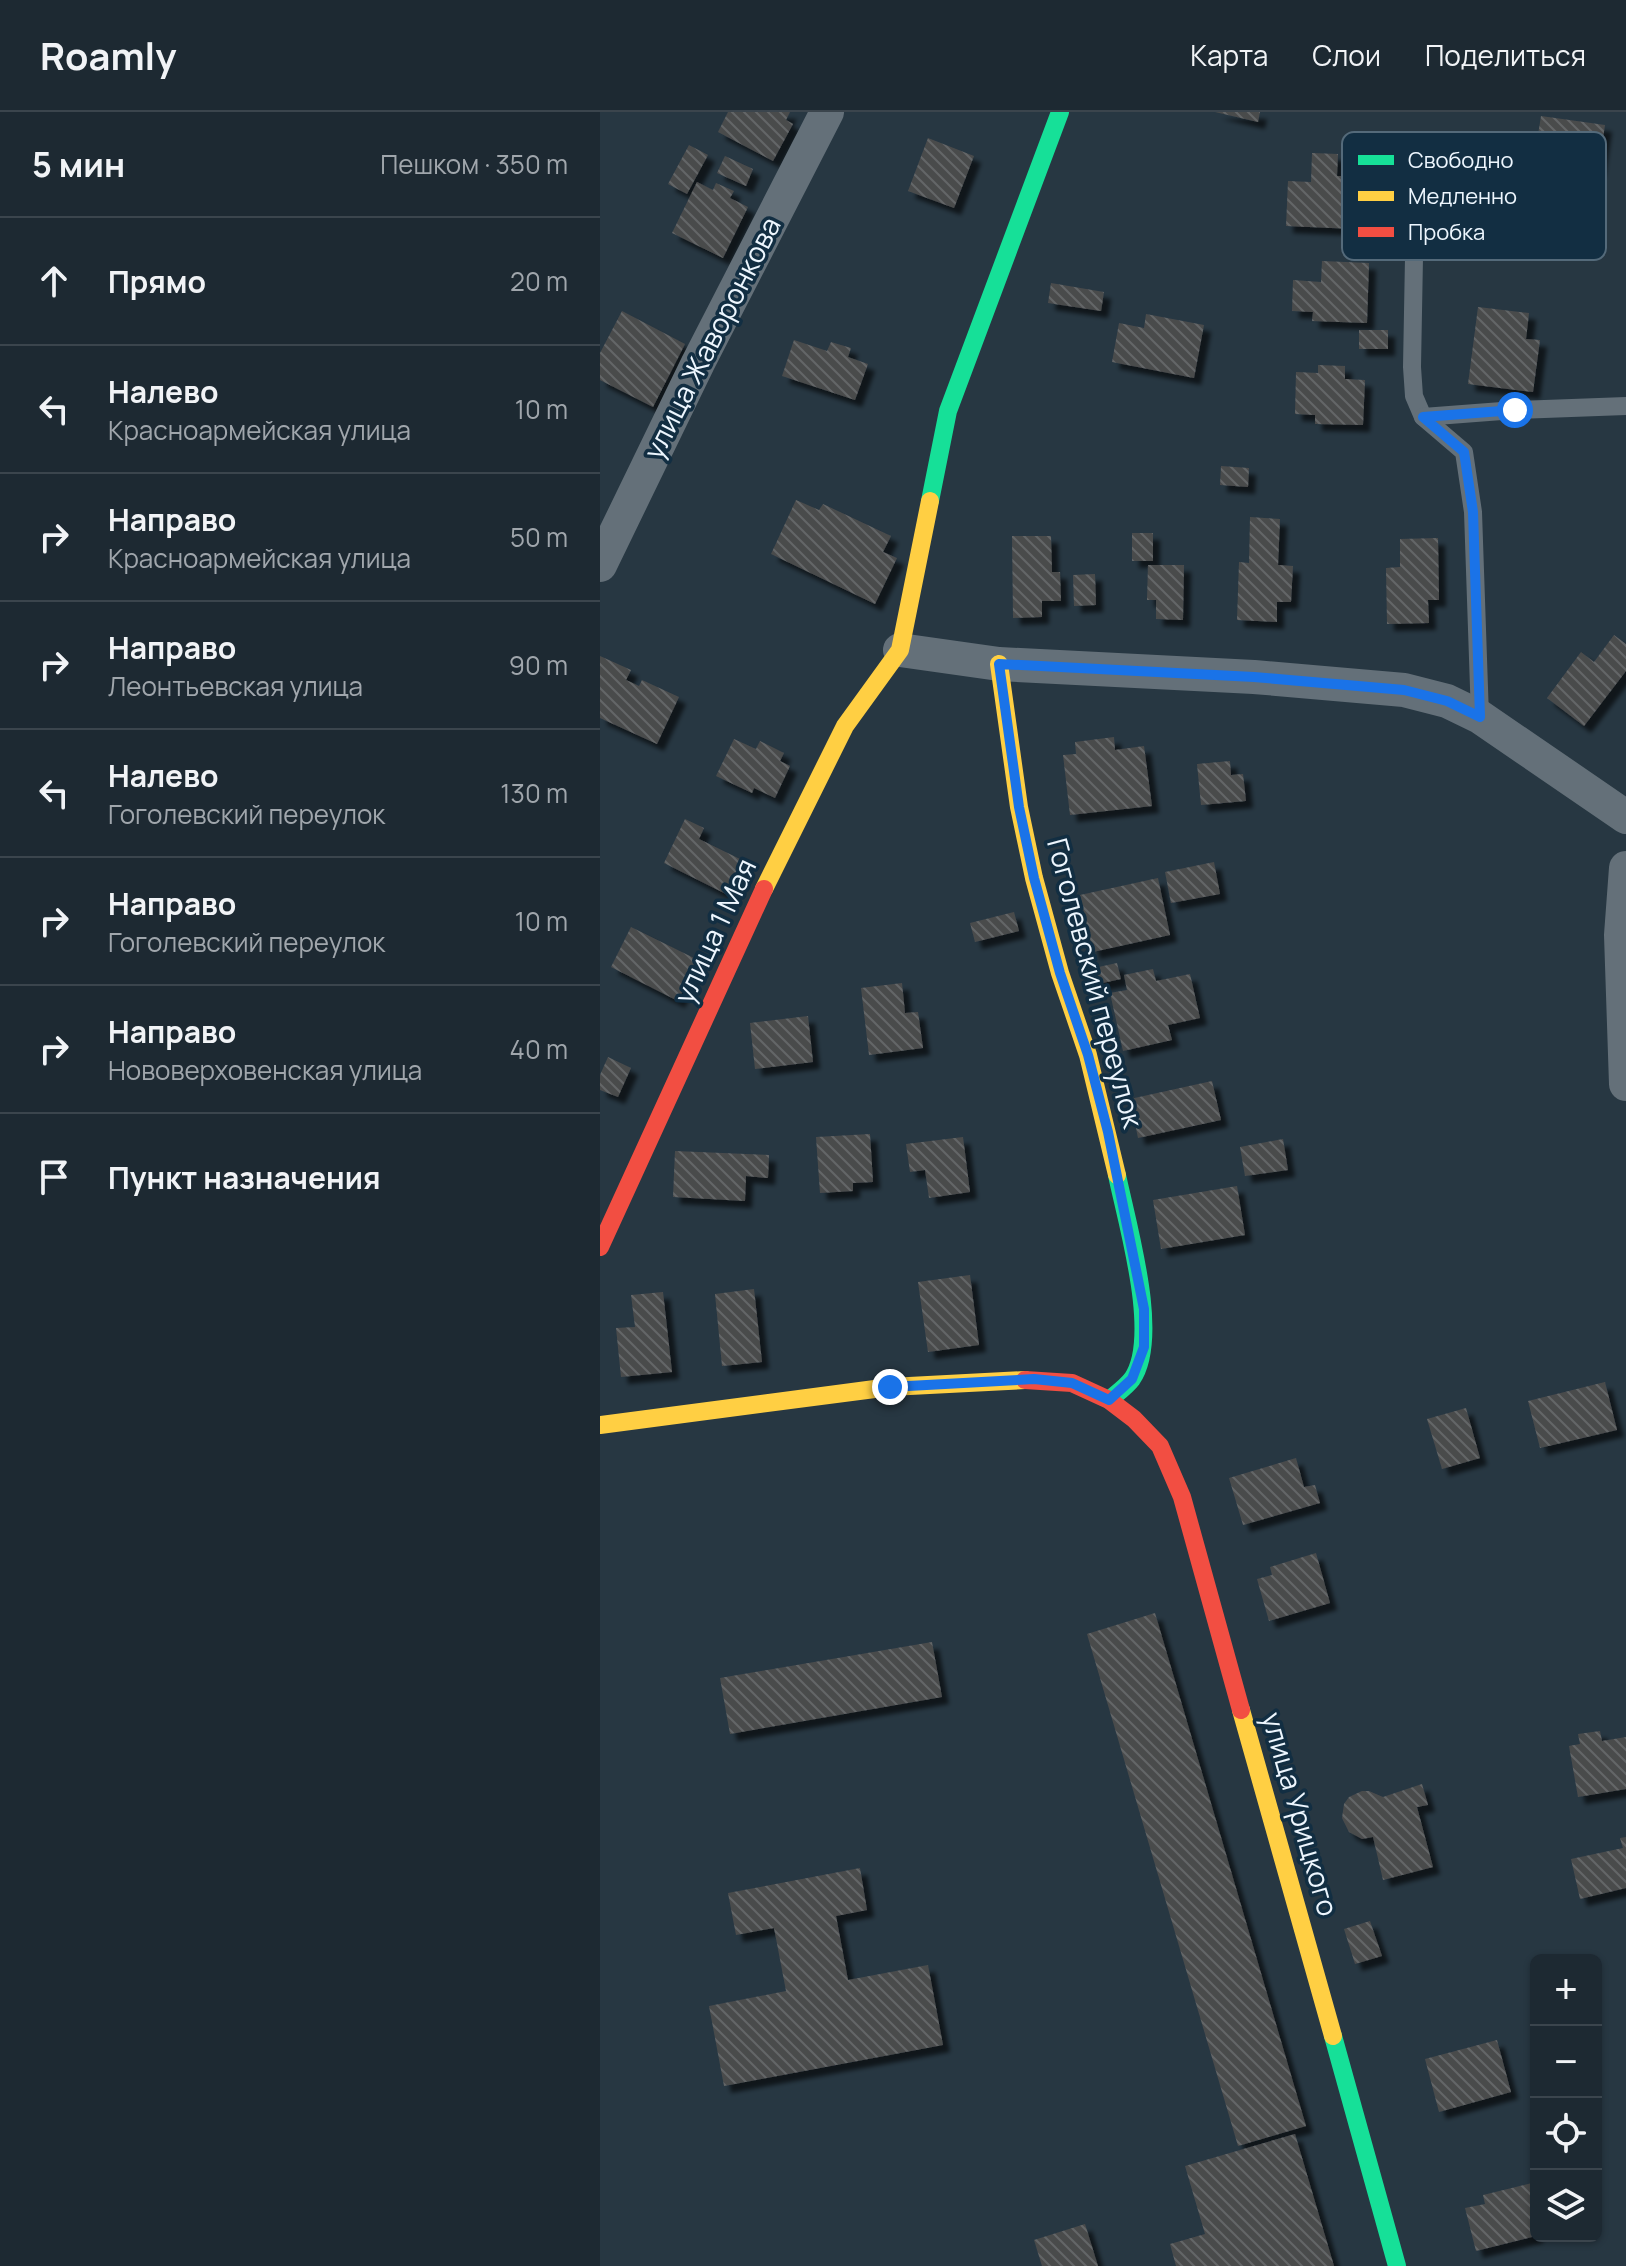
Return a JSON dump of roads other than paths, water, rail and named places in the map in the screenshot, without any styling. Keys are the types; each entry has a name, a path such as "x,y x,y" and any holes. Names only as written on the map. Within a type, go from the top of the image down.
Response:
{"street":[{"name":"улица Жаворонкова","path":"600,565 698,363 827,112"},
{"path":"1060,112 948,411 900,650 999,664 1254,677 1404,690 1447,701 1480,717 1626,817"},
{"name":"улица 1 Мая","path":"600,1247 768,881 845,726 900,650"},
{"name":"Гоголевский переулок","path":"999,664 1019,807 1034,878 1108,1132 1144,1309 1144,1347 1132,1379 1109,1400"},
{"path":"1626,868 1621,935 1626,1084"},
{"name":"улица Урицкого","path":"600,1425 890,1387 1034,1379 1072,1383 1109,1400 1134,1419 1160,1446 1182,1497 1397,2266"}],"lane":[{"path":"1414,260 1414,396 1423,417 1464,452 1473,512 1480,717"},
{"path":"1423,417 1626,406"}]}
